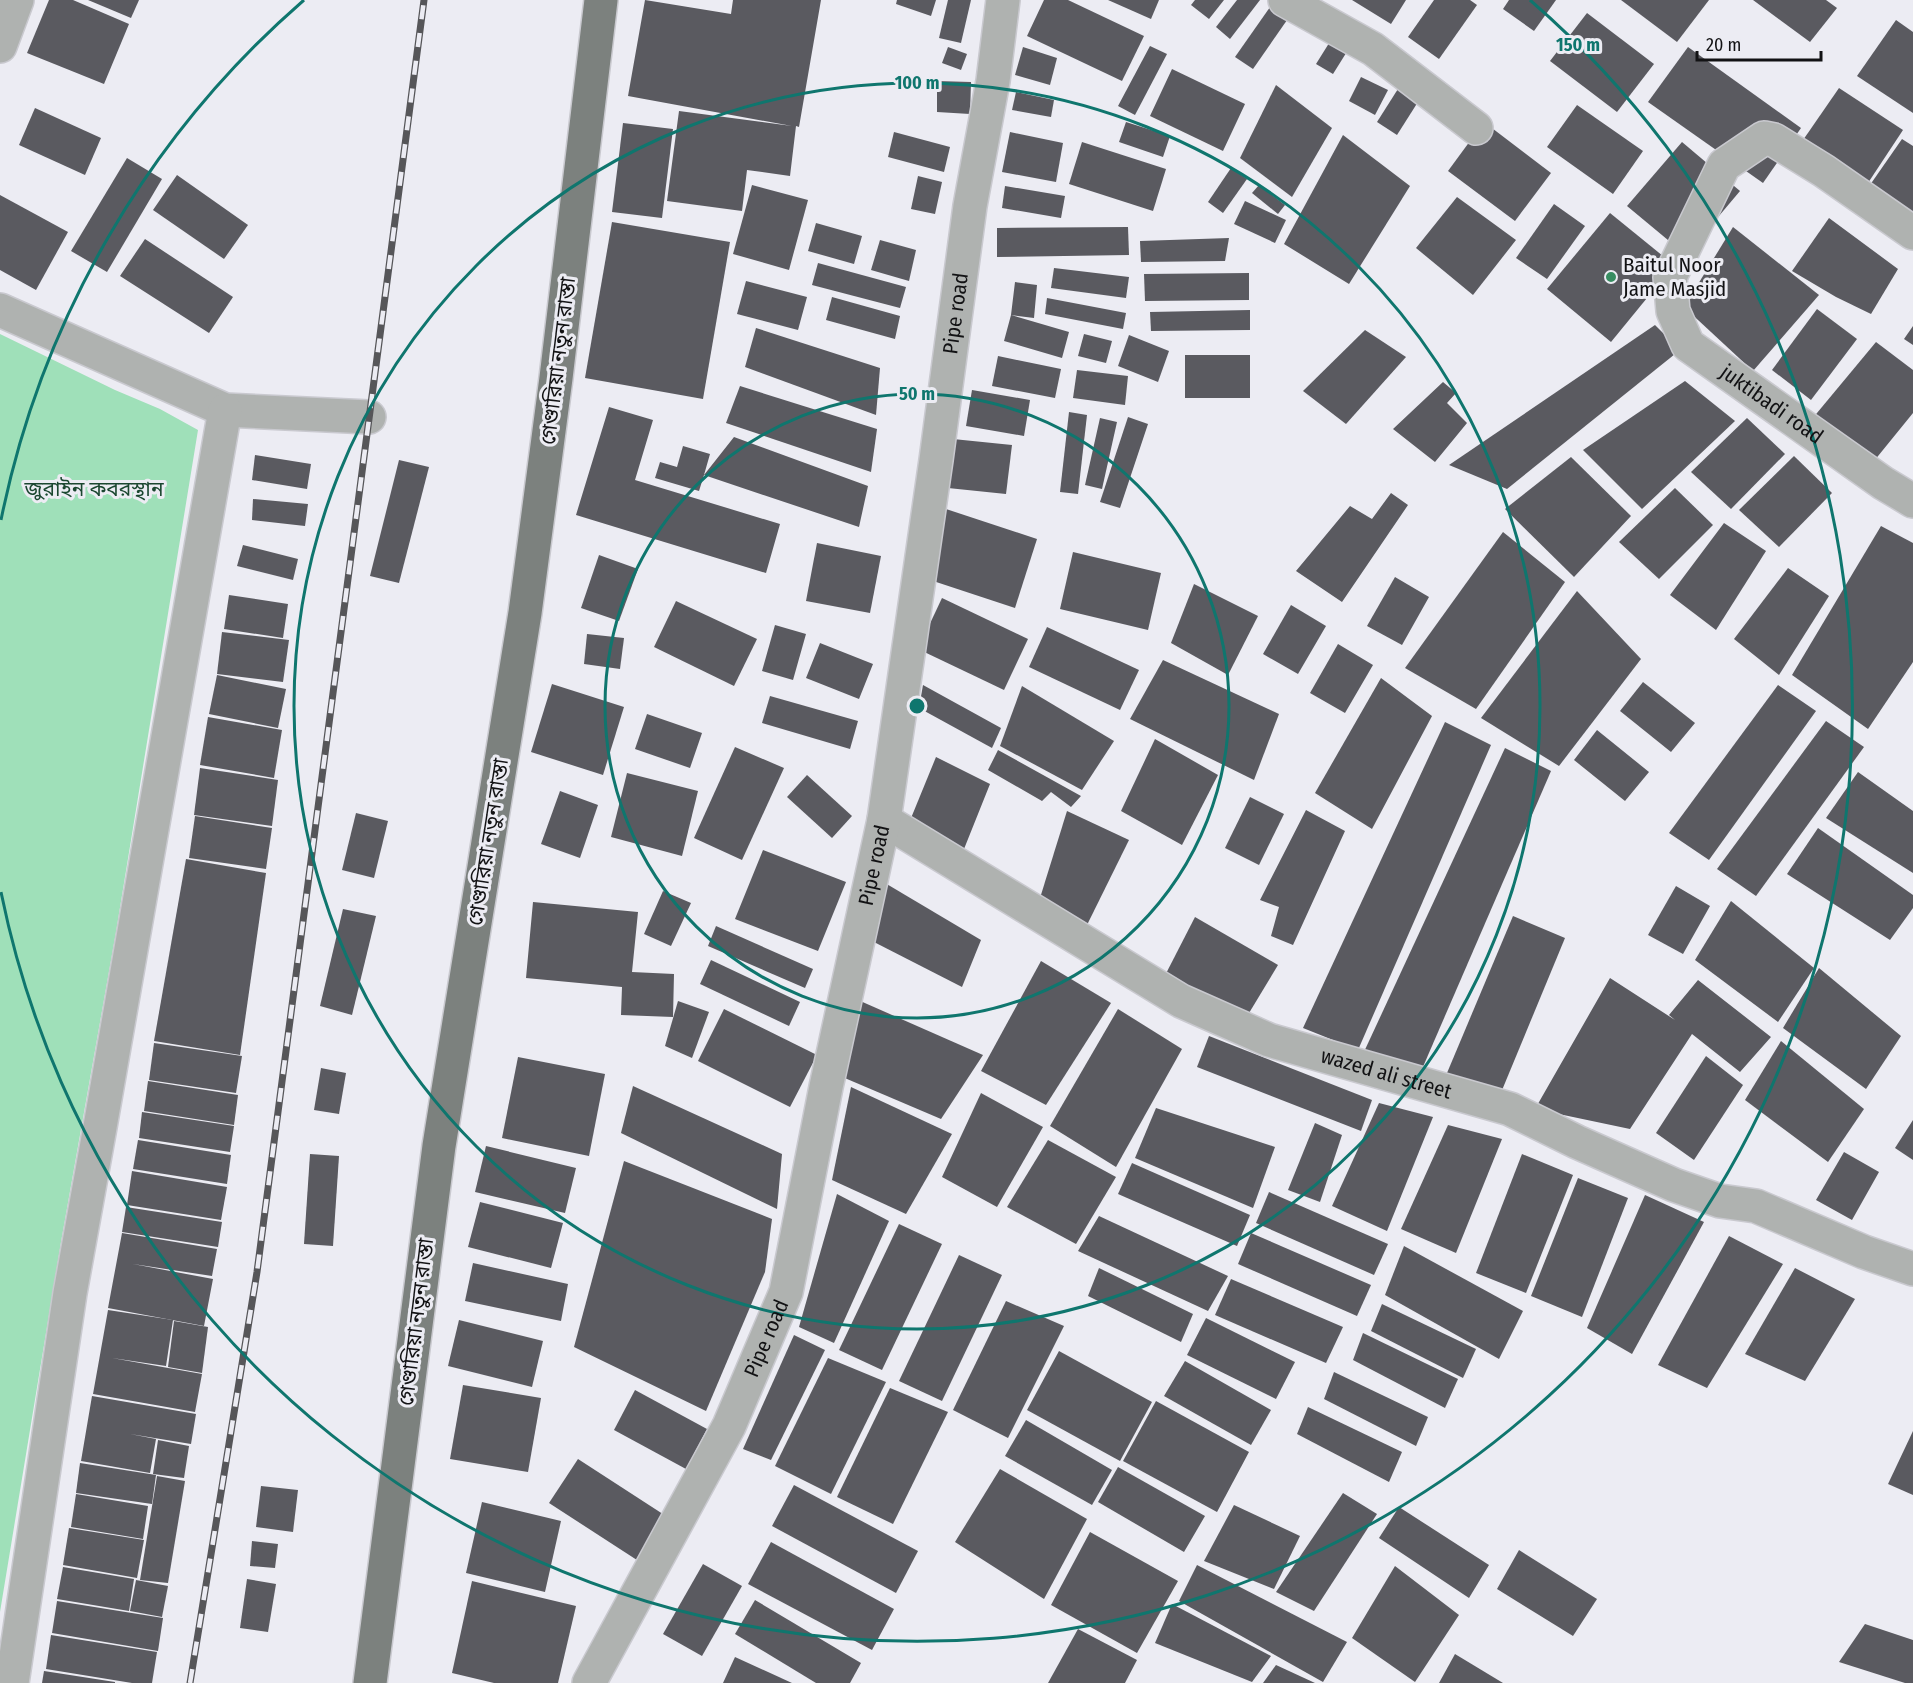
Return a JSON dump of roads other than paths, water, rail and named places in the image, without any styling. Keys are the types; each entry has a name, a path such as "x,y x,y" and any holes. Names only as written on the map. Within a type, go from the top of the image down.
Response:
{"main road":[{"name":"গেণ্ডারিয়া নতুন রাস্তা","path":"370,1683 439,1146 528,590 602,0"}],"street":[{"path":"0,46 17,0"},
{"name":"Pipe road","path":"589,1683 729,1426 786,1292 826,1087 884,820 936,460 968,217 993,81 1003,0"},
{"path":"1285,0 1373,49 1476,128"},
{"name":"juktibadi road","path":"1913,233 1824,171 1774,140 1764,138 1724,165 1670,277 1673,311 1688,345 1883,483 1913,501"},
{"path":"0,310 225,410 369,417"},
{"path":"12,1683 70,1293 225,410"},
{"name":"wazed ali street","path":"884,820 1191,1006 1269,1040 1510,1109 1674,1185 1720,1201 1756,1206 1913,1269"}],"railway":[{"path":"190,1683 257,1272 424,0"}],"place":[{"name":"Baitul Noor Jame Masjid","path":"1611,277"}],"park label":[{"name":"জুরাইন কবরস্থান","path":"94,489"}]}
